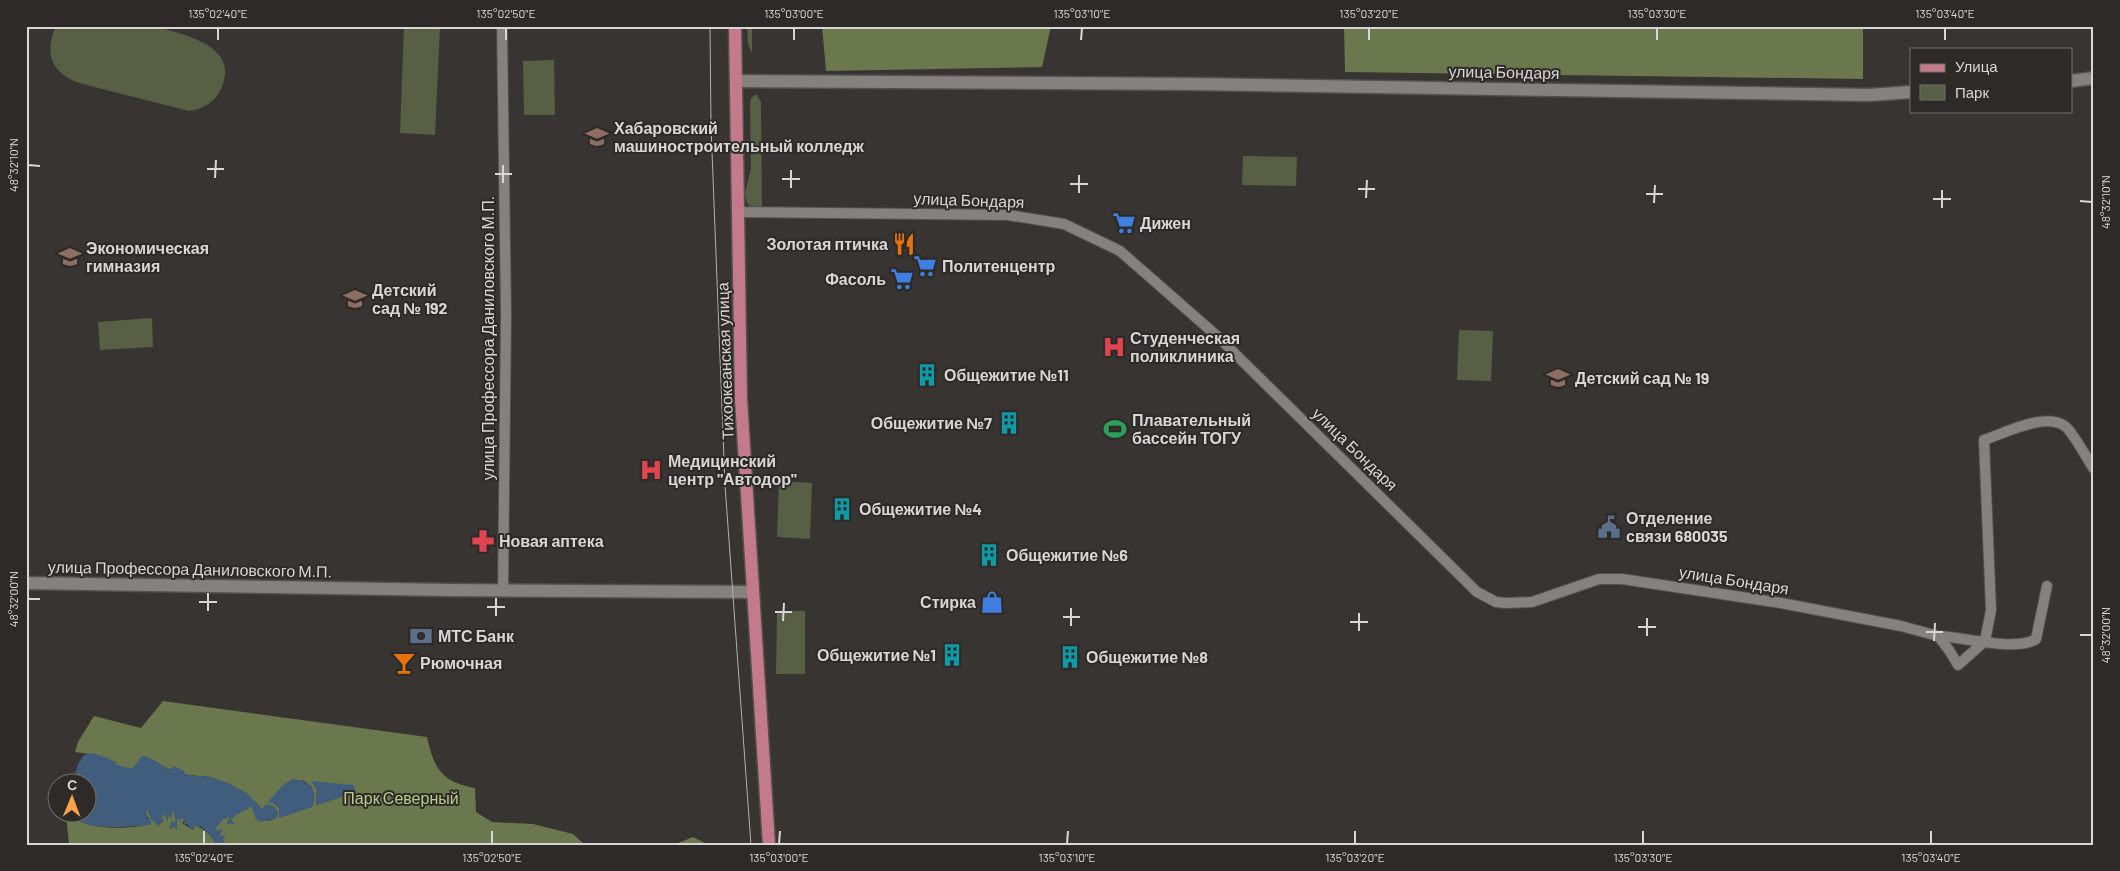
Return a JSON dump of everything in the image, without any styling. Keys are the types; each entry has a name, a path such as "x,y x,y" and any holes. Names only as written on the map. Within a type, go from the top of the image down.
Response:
{"main road":[{"name":"Тихоокеанская улица","path":"734,26 741,399 769,845"},
{"path":"2072,81 2094,78"},
{"name":"улица Бондаря","path":"736,81 1193,84 1869,95 1910,92"},
{"name":"улица Профессора Даниловского М.П.","path":"26,583 753,592"}],"street":[{"name":"улица Профессора Даниловского М.П.","path":"502,26 506,314 503,590"},
{"name":"улица Бондаря","path":"738,212 1008,215 1064,224 1120,251 1216,336 1363,478 1449,566 1477,592 1496,602 1532,602 1599,579 1622,579 1851,616 1938,636 2025,645 2036,639 2047,586"},
{"path":"1938,636 1958,665 1985,641 1992,610 1984,440 2036,422 2049,420 2066,426 2094,469"}],"green space":[{"path":"140,25 158,27 185,35 214,49 220,56 224,65 225,75 222,87 209,104 189,111 79,83 62,74 52,61 52,36 56,26"},
{"path":"404,26 440,26 435,135 400,133"},
{"path":"747,26 752,26 752,53 748,44"},
{"path":"822,26 1051,26 1042,67 826,71"},
{"path":"1344,26 1863,26 1863,79 1345,72"},
{"path":"554,60 555,115 524,115 523,61"},
{"path":"756,94 761,102 762,209 751,208 747,203 745,193 751,168 750,106 751,98"},
{"path":"1243,156 1297,157 1296,186 1242,185"},
{"path":"152,318 153,347 100,350 98,322"},
{"path":"1459,330 1493,331 1491,381 1457,380"},
{"path":"779,481 812,483 810,539 777,537"},
{"path":"777,611 805,611 805,674 776,674"},
{"name":"Парк Северный","path":"163,701 427,737 433,758 441,772 455,782 475,788 476,812 492,822 533,824 573,834 585,845 227,845 221,839 224,835 222,837 219,834 220,830 217,832 215,828 222,819 226,819 228,816 230,817 227,824 231,823 231,817 251,806 268,821 276,818 278,812 262,809 254,801 229,784 210,777 188,775 163,766 125,769 105,758 75,752 78,742 94,716 141,728","holes":["303,780 312,787 279,817 279,808 273,802","315,783 355,789 353,793 316,805 317,790"]},
{"path":"148,810 151,819 160,823 163,822 161,818 164,811 168,822 167,815 172,816 173,810 176,820 175,824 171,822 172,825 169,828 174,827 177,829 177,819 181,818 182,815 183,819 186,819 182,823 193,830 194,824 198,826 208,833 219,845 69,845 67,824 125,828 147,825 150,821 145,812"},
{"path":"693,837 709,845 673,845"}],"water":[{"path":"93,753 108,758 117,764 116,766 132,769 142,756 146,756 170,770 174,766 188,775 210,777 230,784 247,793 262,809 266,804 274,806 278,812 276,818 260,822 256,819 251,806 247,810 241,811 240,814 237,813 234,818 231,818 234,824 227,824 230,818 228,816 227,819 223,819 217,825 218,827 215,827 217,832 219,829 223,831 219,834 224,835 225,838 222,840 227,845 215,843 212,836 202,827 194,824 195,828 192,830 187,824 183,825 186,819 183,820 182,815 181,822 179,818 177,819 177,830 174,827 169,830 172,820 174,823 176,820 173,811 171,813 172,817 170,818 167,815 168,823 164,812 164,817 161,818 164,820 158,826 151,819 148,810 145,812 148,816 147,818 152,822 149,825 108,827 86,824 98,824 98,774 75,774 78,764 84,755"},
{"path":"293,779 304,782 312,787 315,796 312,807 279,818 279,808 276,804 268,802 283,785"},
{"path":"311,781 353,785 355,789 351,794 316,805 317,790"}],"tram line":[{"path":"710,26 711,126 725,485 751,845"}],"place":[{"name":"Хабаровский машиностроительный колледж","path":"597,137"},
{"name":"Дижен","path":"1124,223"},
{"name":"Золотая птичка","path":"904,244"},
{"name":"Экономическая гимназия","path":"70,257"},
{"name":"Политенцентр","path":"925,266"},
{"name":"Фасоль","path":"902,279"},
{"name":"Детский сад № 192","path":"355,299"},
{"name":"Студенческая поликлиника","path":"1114,347"},
{"name":"Общежитие №11","path":"927,375"},
{"name":"Детский сад № 19","path":"1558,378"},
{"name":"Общежитие №7","path":"1009,423"},
{"name":"Плавательный бассейн ТОГУ","path":"1115,429"},
{"name":"Медицинский центр \"Автодор\"","path":"651,470"},
{"name":"Общежитие №4","path":"842,509"},
{"name":"Отделение связи 680035","path":"1609,527"},
{"name":"Новая аптека","path":"483,541"},
{"name":"Общежитие №6","path":"989,555"},
{"name":"Стирка","path":"992,602"},
{"name":"МТС Банк","path":"421,636"},
{"name":"Общежитие №1","path":"952,655"},
{"name":"Общежитие №8","path":"1070,657"},
{"name":"Рюмочная","path":"404,663"}]}
